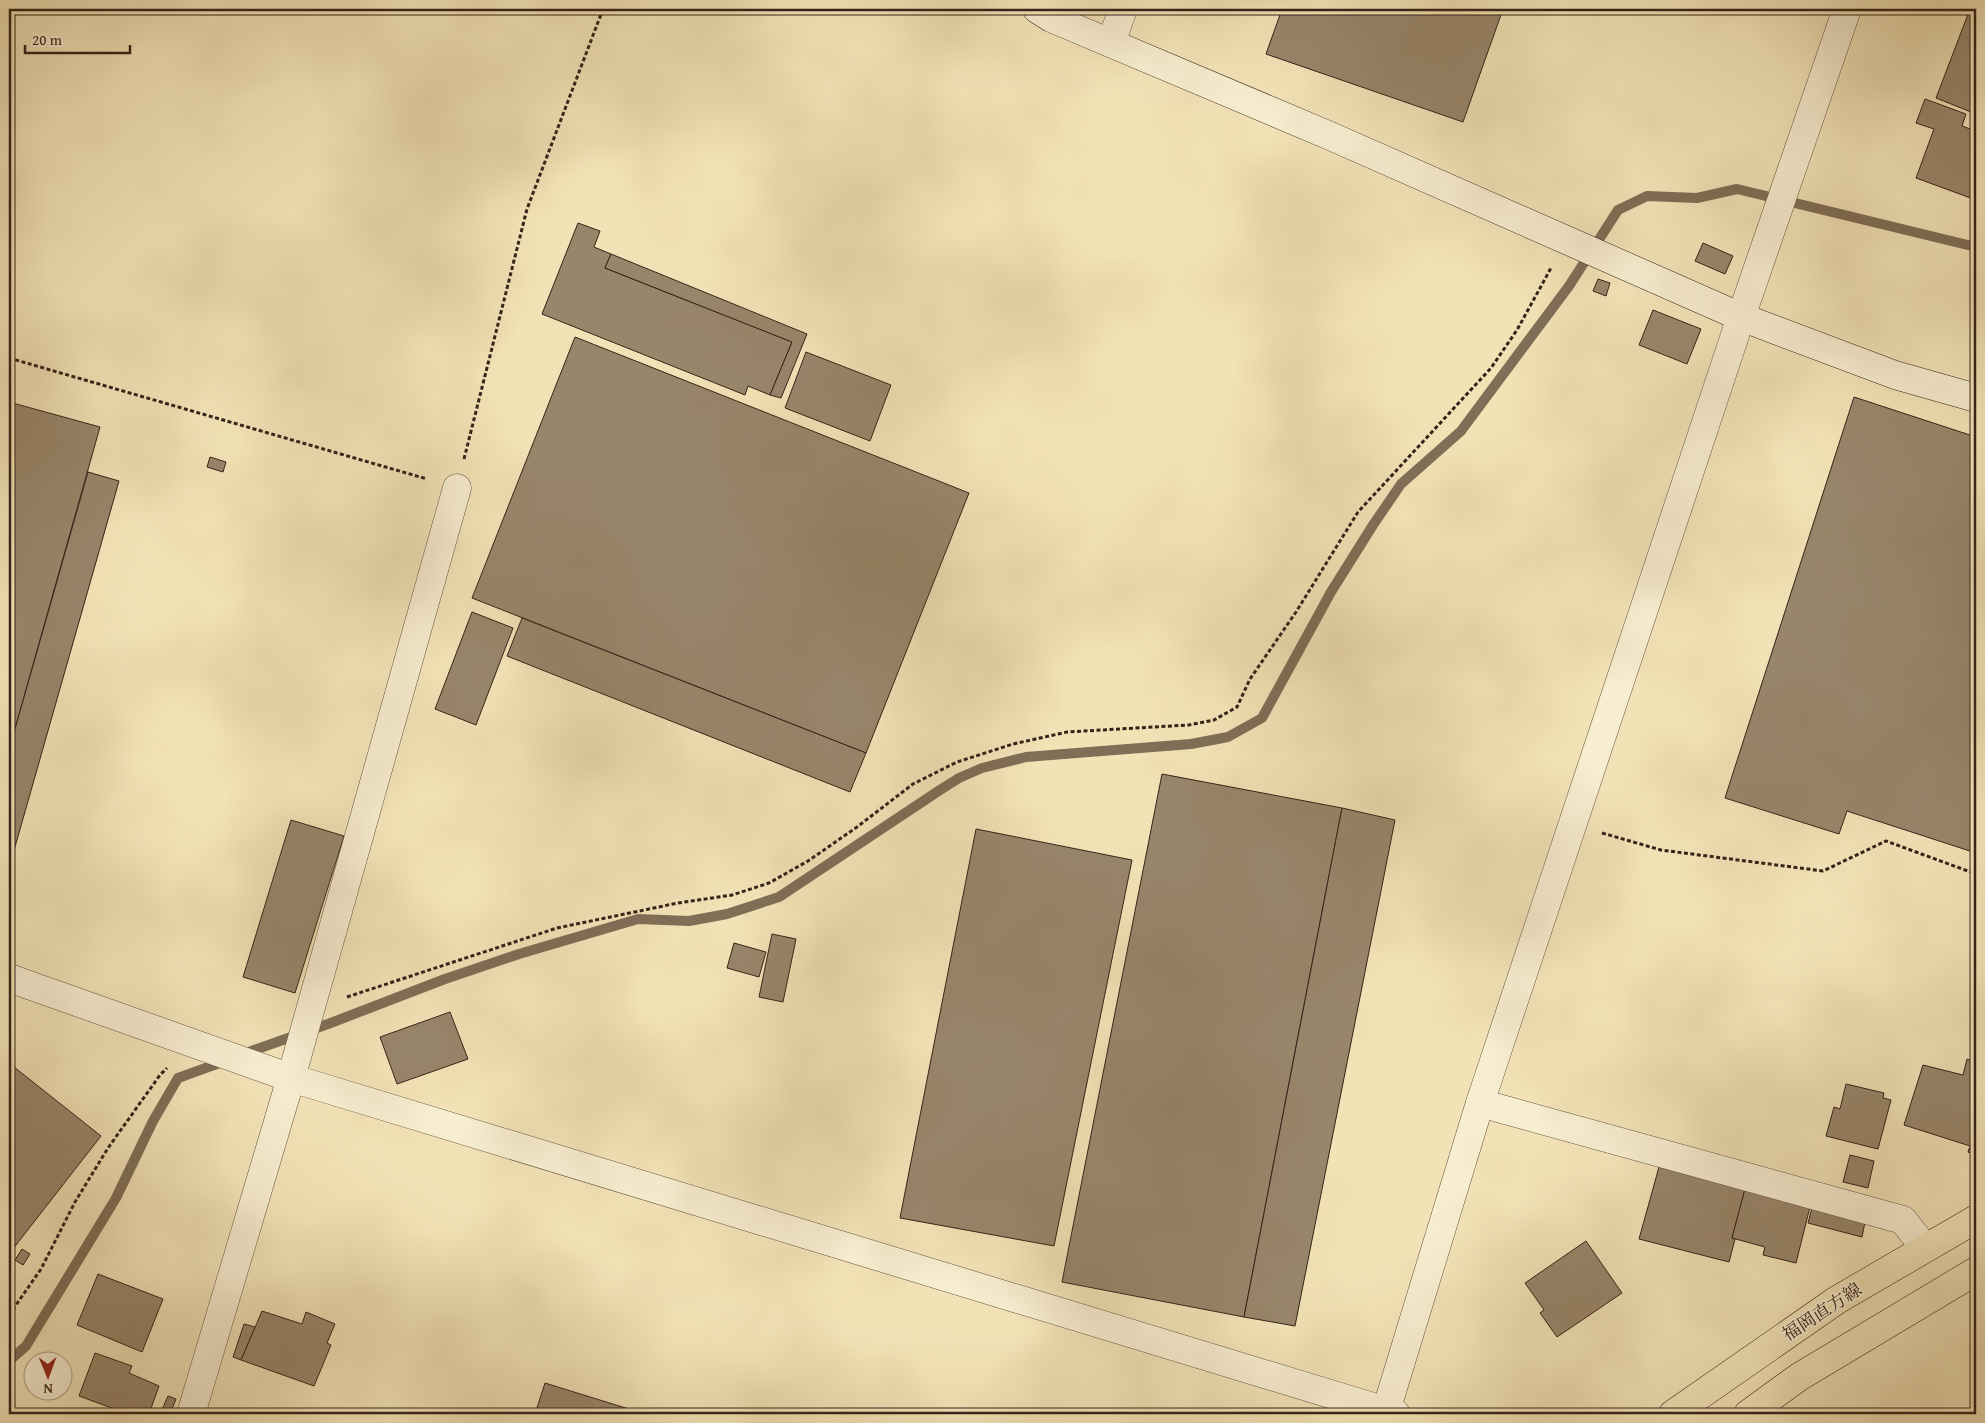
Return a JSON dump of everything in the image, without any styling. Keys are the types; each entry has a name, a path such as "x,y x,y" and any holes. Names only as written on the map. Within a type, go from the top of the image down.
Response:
{"main road":[{"name":"福岡直方線","path":"1673,1414 1837,1300 1976,1219"},
{"path":"1748,1414 1799,1377 1976,1271"}],"street":[{"path":"1037,9 1051,18 1328,135 1741,317 1895,376 1976,398"},
{"path":"1111,43 1123,9"},
{"path":"9,978 292,1078 1389,1413 1480,1103 1741,317 1848,9"},
{"path":"191,1414 292,1078 457,488"},
{"path":"1480,1103 1903,1220 1925,1248"}],"path":[{"path":"9,358 457,488 527,209 603,9"},
{"path":"311,1009 557,928 678,903 732,895 769,883 808,862 913,784 957,762 1013,744 1067,732 1189,725 1214,720 1237,707 1250,679 1296,612 1358,512 1491,368 1517,330 1556,259 1564,239"},
{"path":"1573,825 1661,850 1823,871 1886,842 1976,874"},
{"path":"9,1315 41,1269 75,1202 108,1148 160,1075 193,1043"}],"building":[{"path":"1282,9 1503,9 1463,122 1266,54"},
{"path":"1970,9 1976,9 1976,114 1936,98"},
{"path":"1925,99 1966,114 1962,126 1976,131 1976,200 1916,178 1934,129 1916,123"},
{"path":"578,223 600,231 594,247 611,254 605,268 792,342 770,395 748,386 745,395 542,314"},
{"path":"1703,243 1733,256 1725,274 1695,261"},
{"path":"611,254 807,334 781,398 770,395 792,342 605,268"},
{"path":"1598,279 1610,283 1606,296 1593,291"},
{"path":"1653,310 1701,329 1687,364 1639,345"},
{"path":"575,337 969,493 866,753 472,598"},
{"path":"806,352 891,385 870,441 785,408"},
{"path":"1854,397 1976,437 1976,853 1847,811 1839,834 1725,798"},
{"path":"9,402 100,427 9,750"},
{"path":"210,457 226,462 223,472 207,467"},
{"path":"88,472 119,481 9,868 9,750"},
{"path":"472,612 513,628 476,725 435,709"},
{"path":"522,618 866,753 850,792 507,656"},
{"path":"1162,774 1342,808 1244,1317 1062,1282"},
{"path":"1342,808 1395,820 1295,1326 1244,1317"},
{"path":"291,820 344,836 295,993 243,977"},
{"path":"976,829 1132,860 1054,1246 900,1218"},
{"path":"772,934 796,939 783,1002 759,997"},
{"path":"734,943 766,952 759,977 727,968"},
{"path":"450,1012 468,1059 397,1084 380,1037"},
{"path":"1967,1059 1976,1062 1976,1155 1968,1152 1970,1146 1904,1125 1923,1065 1963,1075"},
{"path":"9,1063 101,1136 9,1254"},
{"path":"1846,1084 1884,1093 1883,1098 1891,1100 1878,1149 1826,1136 1834,1107 1840,1109"},
{"path":"1850,1155 1874,1161 1868,1188 1843,1182"},
{"path":"1659,1167 1745,1189 1732,1238 1735,1239 1729,1262 1639,1239"},
{"path":"1745,1189 1810,1207 1796,1263 1763,1255 1765,1247 1732,1238"},
{"path":"1812,1208 1865,1222 1862,1237 1808,1223"},
{"path":"1586,1241 1622,1293 1557,1337 1540,1313 1544,1310 1525,1283"},
{"path":"22,1249 30,1254 23,1265 15,1260"},
{"path":"98,1274 163,1299 142,1352 77,1325"},
{"path":"262,1311 302,1324 306,1312 335,1324 327,1343 331,1345 314,1386 241,1360"},
{"path":"244,1324 255,1327 241,1360 233,1357"},
{"path":"95,1353 132,1366 129,1373 159,1386 149,1414 128,1414 79,1396"},
{"path":"545,1383 645,1414 535,1414"},
{"path":"168,1396 176,1399 170,1414 160,1414"}],"waterway":[{"path":"243,1054 445,979 519,954 638,919 689,921 727,914 779,897 940,790 959,778 982,768 1026,757 1191,744 1228,737 1262,718 1331,592 1401,484 1461,431 1569,286 1618,210 1647,196 1697,198 1737,189 1976,247"},
{"path":"9,1361 26,1346 116,1198 153,1121 178,1078 225,1061"}]}
